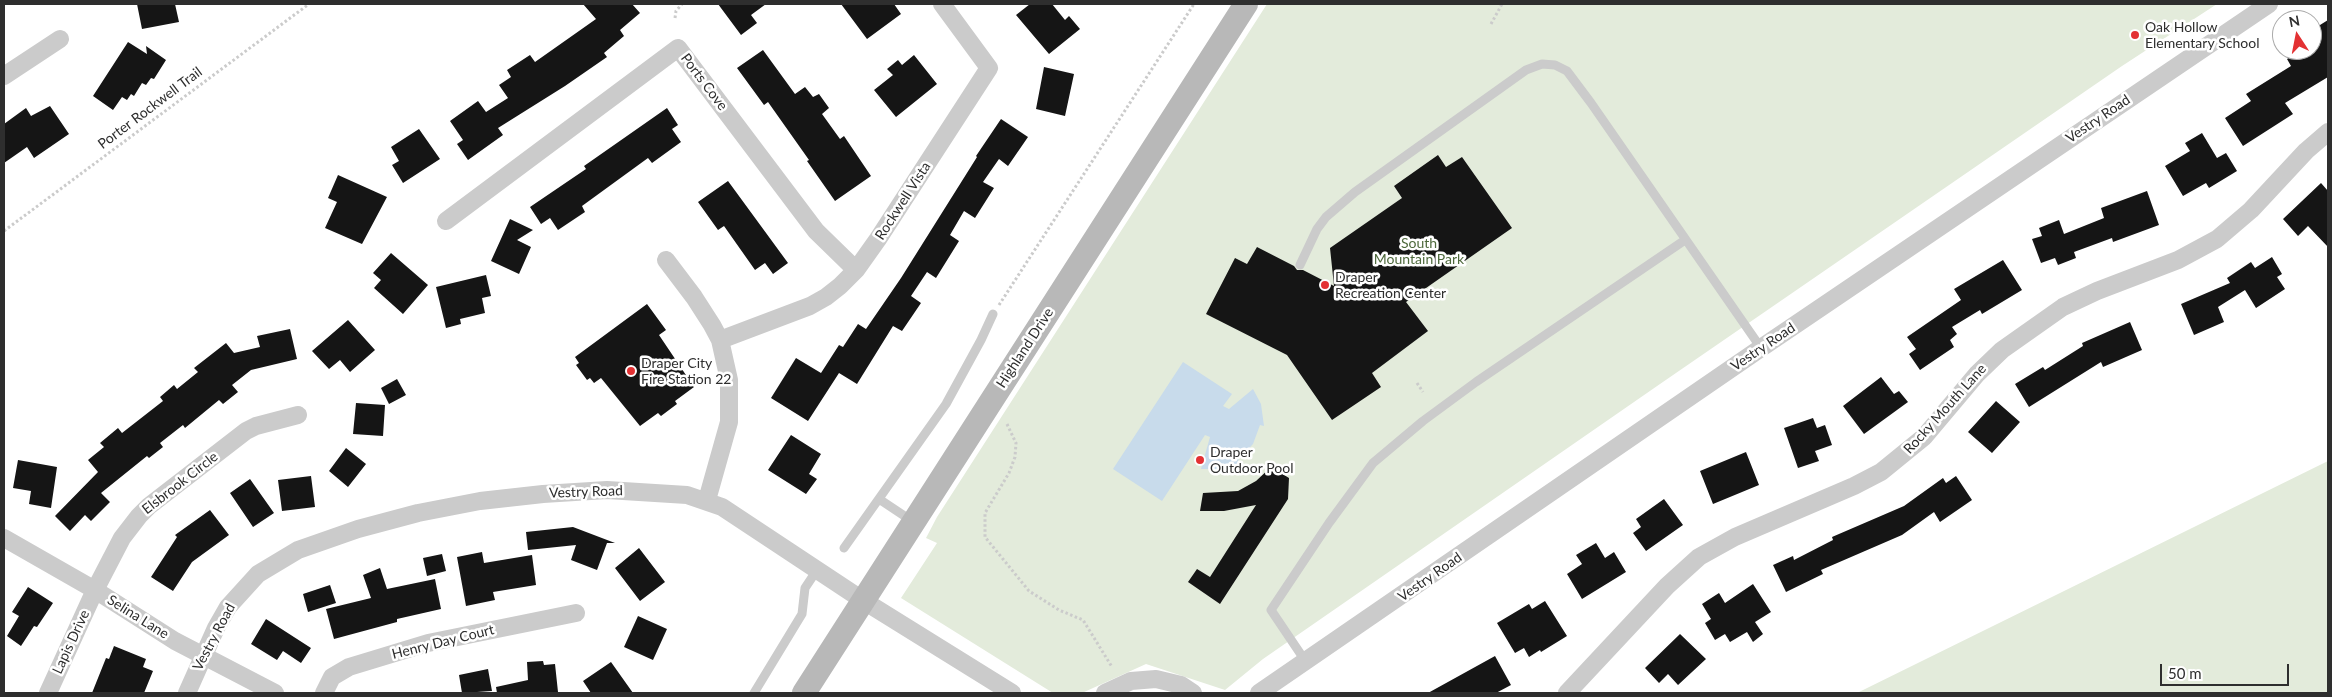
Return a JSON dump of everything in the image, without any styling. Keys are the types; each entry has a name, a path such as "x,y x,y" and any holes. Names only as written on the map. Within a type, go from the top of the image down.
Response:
{"main road":[{"name":"Highland Drive","path":"804,693 1246,4"}],"street":[{"name":"Rockwell Vista","path":"720,340 810,306 840,286 856,270 878,240 989,68 942,4"},
{"name":"Vestry Road","path":"1260,693 1761,348 2269,4"},
{"path":"4,76 60,39"},
{"name":"Ports Cove","path":"446,221 678,48 816,231 856,270"},
{"name":"Rocky Mouth Lane","path":"1567,693 1667,586 1699,557 1735,537 1854,486 1881,472 1924,436 1977,374 2002,350 2063,307 2098,290 2178,260 2216,239 2251,210 2306,151 2328,132"},
{"path":"666,260 694,297 720,340 729,380 729,422 707,500"},
{"name":"Elsbrook Circle","path":"95,590 126,532 149,506 246,431 261,424 298,416"},
{"name":"Vestry Road","path":"186,693 202,656 228,607 258,574 298,550 358,529 418,513 462,504 543,494 607,490 669,492 707,500 746,522 864,601 1012,693"},
{"name":"Selina Lane","path":"4,538 95,590 202,656 275,693"},
{"name":"Lapis Drive","path":"48,693 95,590"},
{"name":"Henry Day Court","path":"324,693 332,677 349,667 443,639 576,613"},
{"path":"1105,693 1131,681 1156,679 1181,685 1193,693"}],"lane":[{"path":"1300,265 1317,229 1338,205 1526,70 1547,64 1556,65 1567,71 1761,348"},
{"path":"1306,662 1271,610 1329,523 1373,463 1423,421 1476,382 1685,240"},
{"path":"844,548 946,404 993,314"},
{"path":"879,499 914,522"},
{"path":"754,693 802,614 805,588 817,570"}],"path":[{"name":"Porter Rockwell Trail","path":"4,231 309,4"},
{"path":"675,18 676,11 682,4"},
{"path":"993,314 1194,4"},
{"path":"1491,24 1502,4"},
{"path":"1417,383 1423,392"},
{"path":"1007,424 1016,443 1015,457 1010,473 985,513 985,537 1029,591 1059,610 1083,620 1112,667"}],"green space":[{"name":"South Mountain Park","path":"1267,4 2217,4 2122,66 1660,384 1263,659 1225,690 1146,664 1082,693 1053,693 901,598 937,543 926,538 937,517"},
{"path":"2328,461 2328,693 1857,693"}],"water":[{"path":"1183,362 1232,394 1223,406 1229,409 1253,389 1261,404 1264,426 1260,425 1253,444 1238,460 1240,464 1224,469 1201,469 1210,437 1205,435 1162,501 1113,469"}],"building":[{"path":"137,4 175,4 179,22 142,29"},
{"path":"583,4 632,4 640,13 620,30 624,36 604,53 607,57 498,128 503,135 468,160 457,144 463,140 450,121 478,101 486,112 508,98 499,85 511,77 507,70 530,55 535,62 596,19"},
{"path":"718,4 766,4 751,15 757,23 741,35"},
{"path":"841,4 894,4 901,14 867,39"},
{"path":"1030,4 1052,4 1065,20 1069,16 1080,29 1049,54 1016,15"},
{"path":"2328,20 2328,77 2285,103 2293,114 2243,146 2225,118 2251,101 2246,94 2291,66 2288,60 2322,60 2322,24"},
{"path":"128,42 147,54 146,46 166,60 154,79 151,78 146,85 142,83 134,96 131,94 127,100 122,97 113,110 93,96"},
{"path":"763,50 795,94 805,87 813,97 819,94 829,108 822,114 840,139 844,136 871,176 835,201 768,102 764,105 737,68"},
{"path":"914,55 937,84 896,117 874,90 893,75 887,69 898,60 902,65"},
{"path":"1044,67 1074,74 1065,116 1036,109"},
{"path":"50,106 69,134 34,158 27,147 4,163 4,124 26,108 31,116"},
{"path":"667,108 678,125 672,129 681,142 652,163 648,158 582,206 585,212 558,230 550,218 541,224 530,207 586,169 584,166"},
{"path":"1001,119 1028,137 1008,166 999,159 983,182 994,188 975,218 964,211 950,235 959,241 936,278 927,272 911,296 921,303 902,331 893,326 857,384 839,373 808,421 771,398 796,358 821,373 839,345 843,347 858,324 866,329 901,278"},
{"path":"419,129 440,159 403,183 392,165 399,161 391,147"},
{"path":"2202,133 2217,158 2226,153 2237,171 2209,188 2206,183 2183,196 2165,166 2190,151 2185,143"},
{"name":"Draper Recreation Center","path":"1438,155 1446,167 1462,157 1512,228 1406,302 1428,331 1372,373 1381,387 1332,420 1287,355 1206,314 1235,258 1247,264 1257,247 1294,266 1297,270 1303,270 1334,286 1330,248 1402,198 1394,186"},
{"path":"338,175 387,197 362,244 325,228 337,202 328,198"},
{"path":"728,181 788,263 773,274 765,263 755,270 724,226 718,230 698,202"},
{"path":"2321,183 2328,191 2328,247 2308,226 2298,236 2283,219"},
{"path":"2147,191 2159,225 2113,242 2112,238 2074,252 2076,258 2058,265 2055,258 2041,263 2032,239 2042,236 2039,228 2059,220 2064,234 2104,218 2101,208"},
{"path":"510,219 533,230 517,240 531,247 519,274 491,261"},
{"path":"391,253 428,285 403,314 374,288 381,280 373,273"},
{"path":"2272,257 2282,274 2277,277 2285,289 2256,308 2245,290 2218,307 2224,322 2194,335 2181,304 2230,283 2227,278 2251,262 2255,268"},
{"path":"2003,260 2022,290 1982,314 1980,310 1952,327 1957,334 1950,340 1954,347 1920,370 1909,354 1916,349 1907,337 1961,300 1954,289"},
{"path":"486,275 491,296 482,298 485,313 460,319 461,324 446,328 436,287"},
{"name":"Draper City Fire Station 22","path":"647,304 666,330 659,335 694,387 675,401 677,404 661,416 658,413 640,426 601,378 594,383 590,378 587,380 576,365 579,363 575,357"},
{"path":"348,320 375,350 350,372 340,360 329,369 312,351"},
{"path":"2130,322 2142,350 2103,367 2101,362 2029,407 2015,384 2043,367 2045,370 2083,346 2082,343"},
{"path":"290,329 297,359 251,370 232,385 238,392 223,404 219,400 185,428 183,425 160,443 163,447 149,458 147,456 101,493 110,502 91,521 85,515 70,531 55,516 98,472 88,460 104,447 100,443 118,428 122,433 163,401 160,397 174,385 177,389 198,372 194,368 226,343 234,353 260,347 257,336"},
{"path":"1881,377 1894,394 1899,391 1908,402 1864,434 1843,406"},
{"path":"397,379 406,395 389,404 381,388"},
{"path":"1996,401 2020,422 1992,453 1968,432"},
{"path":"356,403 385,405 383,436 353,434"},
{"path":"1813,418 1817,428 1825,425 1832,445 1815,451 1819,461 1798,468 1784,428"},
{"path":"791,435 821,454 809,474 817,479 806,494 768,470"},
{"path":"346,448 366,464 348,487 329,471"},
{"path":"1746,452 1759,485 1713,504 1700,471"},
{"path":"18,460 57,467 51,508 29,504 31,491 13,488"},
{"path":"1271,467 1289,478 1288,499 1220,604 1188,582 1197,569 1210,577 1256,505 1224,511 1200,511 1203,493 1238,491 1256,481"},
{"path":"311,476 315,507 282,511 278,480"},
{"path":"1956,476 1972,500 1940,522 1934,512 1902,535 1821,570 1823,574 1786,592 1773,565 1793,556 1794,560 1833,540 1832,537 1904,506 1943,478 1946,483"},
{"path":"250,479 274,513 253,527 230,493"},
{"path":"1664,499 1683,525 1646,551 1633,533 1641,527 1636,519"},
{"path":"210,510 229,535 192,562 173,591 151,577 177,537 175,535"},
{"path":"573,527 615,543 607,543 597,570 571,560 576,545 528,550 526,532"},
{"path":"1596,543 1605,558 1614,552 1626,572 1582,599 1567,574 1582,564 1576,555"},
{"path":"639,548 665,582 640,601 615,568"},
{"path":"482,552 484,563 532,555 536,585 493,592 495,600 466,606 457,557"},
{"path":"442,554 446,571 427,576 423,558"},
{"path":"380,568 387,589 435,579 441,609 397,619 397,622 334,639 326,609 371,598 363,575"},
{"path":"1753,584 1771,612 1755,622 1763,634 1753,642 1747,632 1730,642 1725,634 1715,640 1705,623 1711,619 1702,604 1719,593 1725,603"},
{"path":"330,585 336,603 308,612 303,594"},
{"path":"28,587 53,603 37,627 34,626 21,646 7,636 19,616 12,612"},
{"path":"1545,601 1567,636 1529,657 1524,648 1515,653 1497,623 1529,604 1532,609"},
{"path":"638,616 667,629 653,660 624,647"},
{"path":"266,619 311,648 301,663 283,651 277,660 251,644"},
{"path":"1680,634 1706,659 1678,685 1668,674 1659,683 1645,668"},
{"path":"114,646 146,659 143,667 153,671 144,693 92,693 106,658 109,659"},
{"path":"1495,656 1511,685 1496,693 1428,693"},
{"path":"543,661 544,665 555,664 558,692 497,693 496,687 528,680 527,662"},
{"path":"611,662 633,693 591,693 583,681"},
{"path":"488,669 492,691 462,693 459,675"}],"place":[{"name":"Oak Hollow Elementary School","path":"2135,35"},
{"name":"Draper Recreation Center","path":"1325,285"},
{"name":"Draper City Fire Station 22","path":"631,371"},
{"name":"Draper Outdoor Pool","path":"1200,460"}]}
